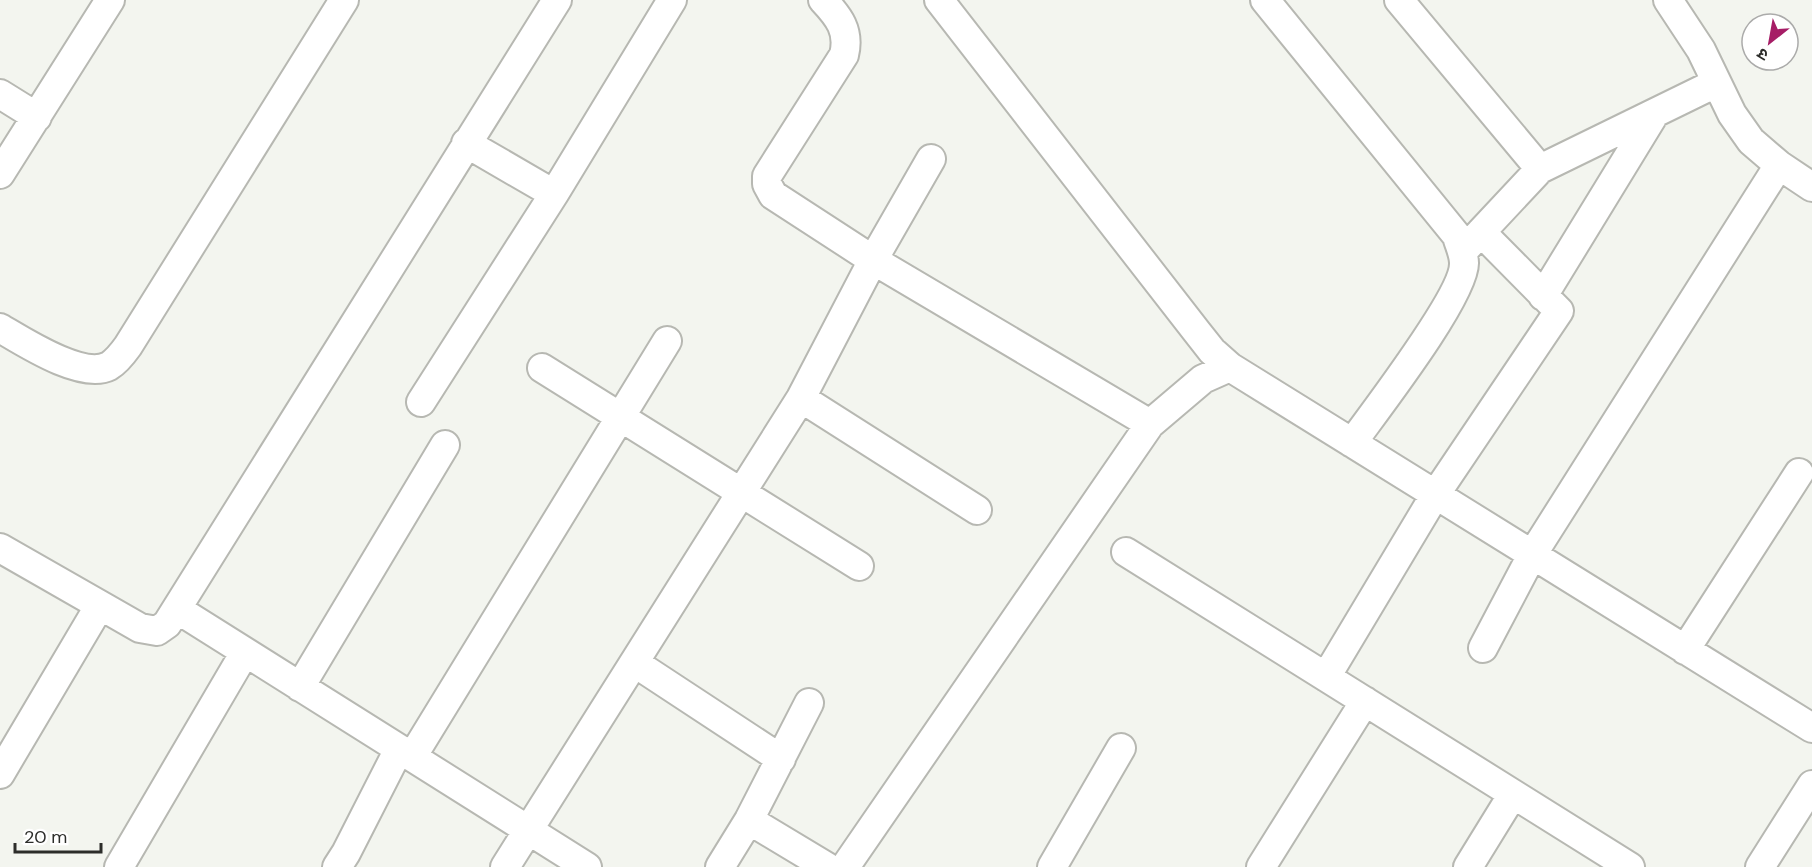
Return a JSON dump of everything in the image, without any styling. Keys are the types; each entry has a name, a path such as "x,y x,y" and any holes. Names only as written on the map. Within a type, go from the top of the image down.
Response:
{"street":[{"path":"0,174 110,0"},
{"path":"0,328 66,363 92,369 107,367 117,360 128,346 344,0"},
{"path":"0,548 140,628 157,630 167,624 557,0"},
{"path":"421,402 554,194 672,0"},
{"path":"823,0 839,18 845,30 847,43 844,55 767,176 767,184 773,195 873,260 1149,424"},
{"path":"939,0 1212,351 1230,367 1812,729"},
{"path":"1265,0 1457,236 1464,263 1460,282 1444,311 1352,443"},
{"path":"1399,0 1540,169"},
{"path":"1668,0 1701,50 1732,114 1751,141 1779,165 1812,187"},
{"path":"1462,253 1540,169 1716,83"},
{"path":"0,94 36,117"},
{"path":"1543,296 1655,112"},
{"path":"466,143 554,194"},
{"path":"505,867 801,398 873,260 931,159"},
{"path":"1482,648 1532,555 1779,165"},
{"path":"1326,677 1435,495 1559,311 1481,232"},
{"path":"337,867 405,753 667,341"},
{"path":"845,867 1149,424 1203,379 1230,367"},
{"path":"542,368 859,566"},
{"path":"801,398 977,510"},
{"path":"300,687 445,445"},
{"path":"1685,650 1799,473"},
{"path":"1126,552 1630,867"},
{"path":"0,774 100,605"},
{"path":"177,609 587,867"},
{"path":"119,867 245,652"},
{"path":"635,663 782,759"},
{"path":"1261,867 1365,701"},
{"path":"720,867 749,820 809,703"},
{"path":"1052,867 1121,748"},
{"path":"1760,867 1812,784"},
{"path":"1468,867 1513,794"},
{"path":"749,820 828,867"}]}
